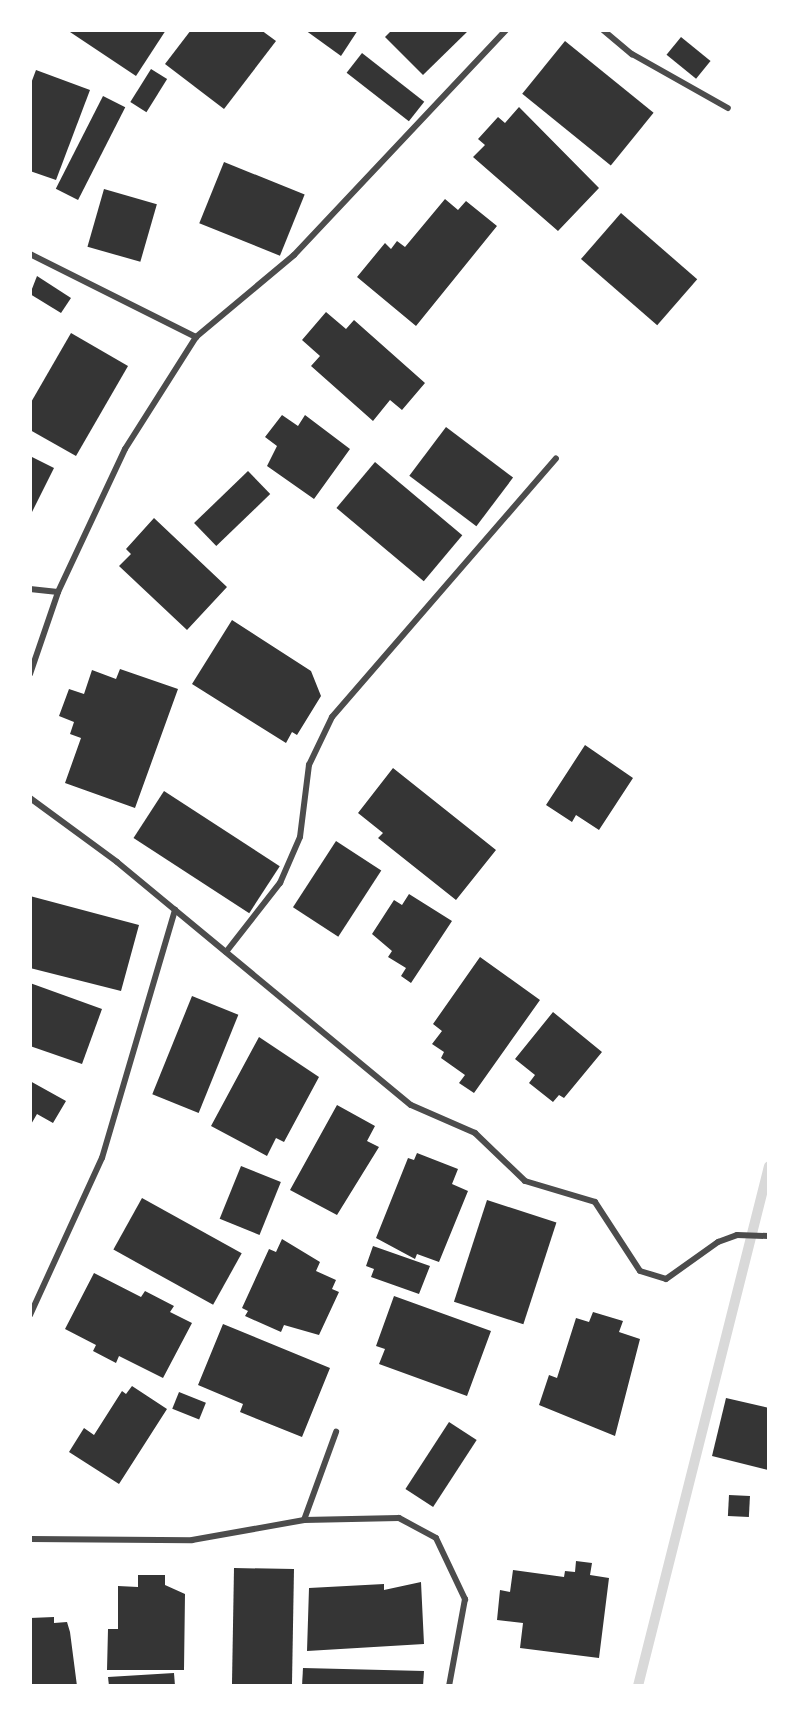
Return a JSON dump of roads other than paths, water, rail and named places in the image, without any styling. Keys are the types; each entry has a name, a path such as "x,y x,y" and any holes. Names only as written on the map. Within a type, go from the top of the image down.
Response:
{"street":[{"path":"30,674 58,592 125,450 196,337 294,255 506,30"},
{"path":"603,30 632,54 728,108"},
{"path":"30,254 196,337"},
{"path":"226,952 280,883 296,846 309,765 332,717 556,458"},
{"path":"30,589 58,592"},
{"path":"30,798 175,910 411,1105 475,1132 525,1181 595,1203 630,1260 654,1279 679,1275 718,1242 737,1234 769,1236"},
{"path":"30,1315 102,1158 175,910"},
{"path":"304,1520 336,1432"},
{"path":"30,1539 192,1540 304,1520 399,1518 436,1538 465,1599 449,1686"}],"waterway":[{"path":"638,1686 769,1166"}]}
